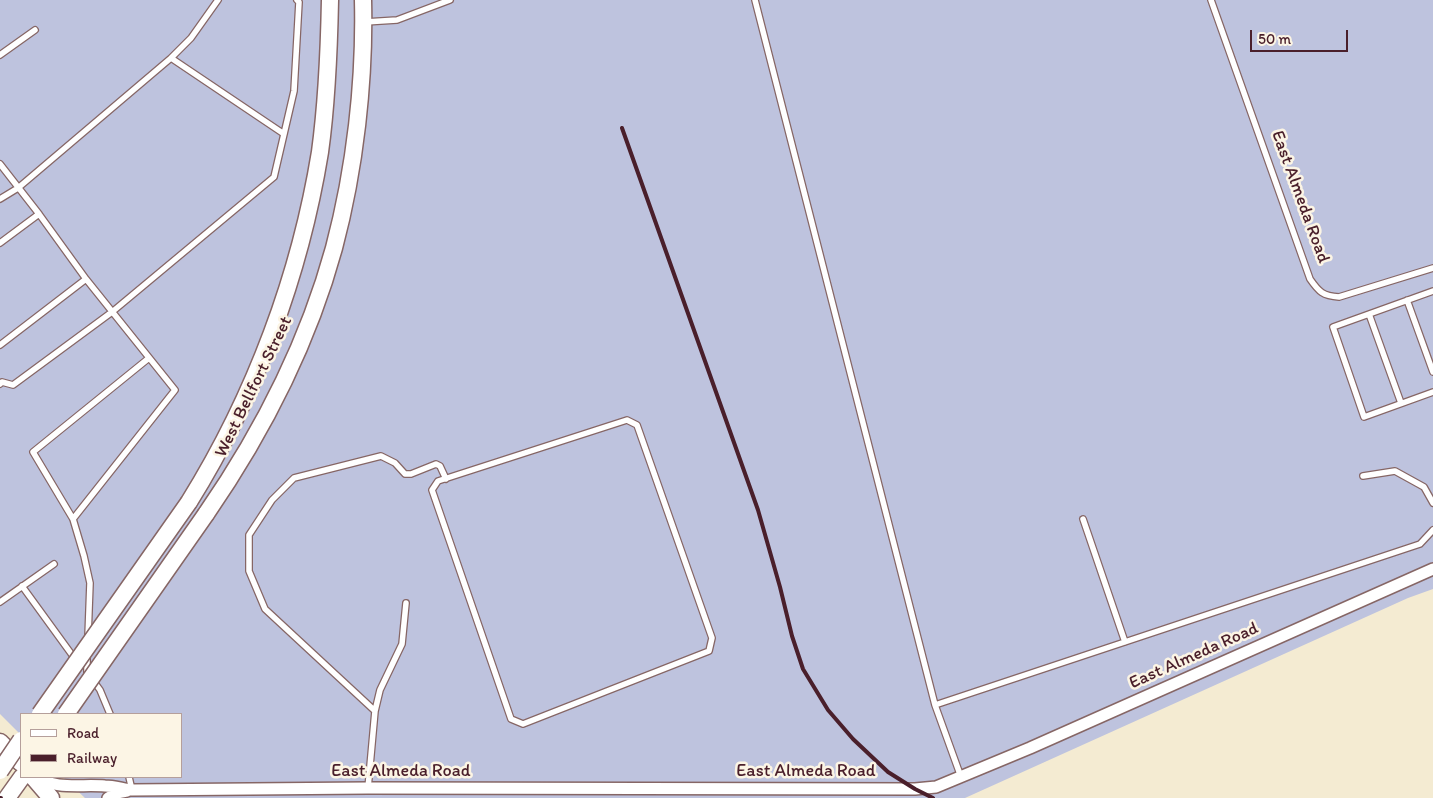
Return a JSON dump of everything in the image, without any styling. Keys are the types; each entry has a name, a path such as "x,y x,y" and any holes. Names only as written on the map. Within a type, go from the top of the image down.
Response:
{"main road":[{"name":"West Bellfort Street","path":"41,713 189,502 223,442 257,370 288,287 314,184 324,120 330,0"},
{"name":"West Bellfort Street","path":"67,713 237,468 269,411 294,359 324,279 337,236 354,149 361,85 363,0"},
{"path":"0,771 20,741"},
{"path":"0,742 20,762"},
{"path":"7,798 21,778"},
{"path":"35,778 51,798"}],"street":[{"name":"East Almeda Road","path":"36,778 64,786 106,786 132,790 368,793 914,789 936,787 1030,748 1433,569"},
{"name":"East Almeda Road","path":"108,798 117,793 132,790"}],"lane":[{"path":"0,199 18,188 171,58 191,38 218,0"},
{"path":"0,384 2,382 13,385 112,312 274,176 294,91 299,2 297,0"},
{"path":"363,22 397,20 450,0"},
{"path":"755,0 936,705 961,777"},
{"name":"East Almeda Road","path":"1211,0 1310,280 1317,290 1328,296 1339,297 1433,268"},
{"path":"0,56 35,30"},
{"path":"171,58 284,134"},
{"path":"0,164 86,279 175,390 73,519"},
{"path":"0,243 38,214"},
{"path":"0,346 86,279"},
{"path":"1433,291 1333,327 1364,417 1433,392"},
{"path":"1407,300 1433,372"},
{"path":"1369,314 1401,403"},
{"path":"87,673 90,583 84,556 73,519 33,452 149,358"},
{"path":"627,420 636,425 712,638 709,651 524,724 511,719 432,490 438,482 446,479 627,420"},
{"path":"375,711 265,609 249,571 249,535 272,500 294,478 381,456 396,463 405,474 411,474 436,464 440,466 446,479"},
{"path":"1363,476 1395,471 1424,487 1433,503"},
{"path":"1082,519 1125,642"},
{"path":"936,705 1420,544 1433,530"},
{"path":"0,602 54,564"},
{"path":"22,586 64,645 100,690 110,713"},
{"path":"368,793 375,711 380,690 402,644 406,603"},
{"path":"129,778 132,790"}],"shaded area":[{"path":"0,0 1433,0 1433,589 1408,598 965,798 85,798 64,778 182,778 182,713 20,713 20,734 0,714"}],"railway":[{"path":"622,128 758,510 792,636 803,669 828,710 853,739 888,772 933,798"}]}
